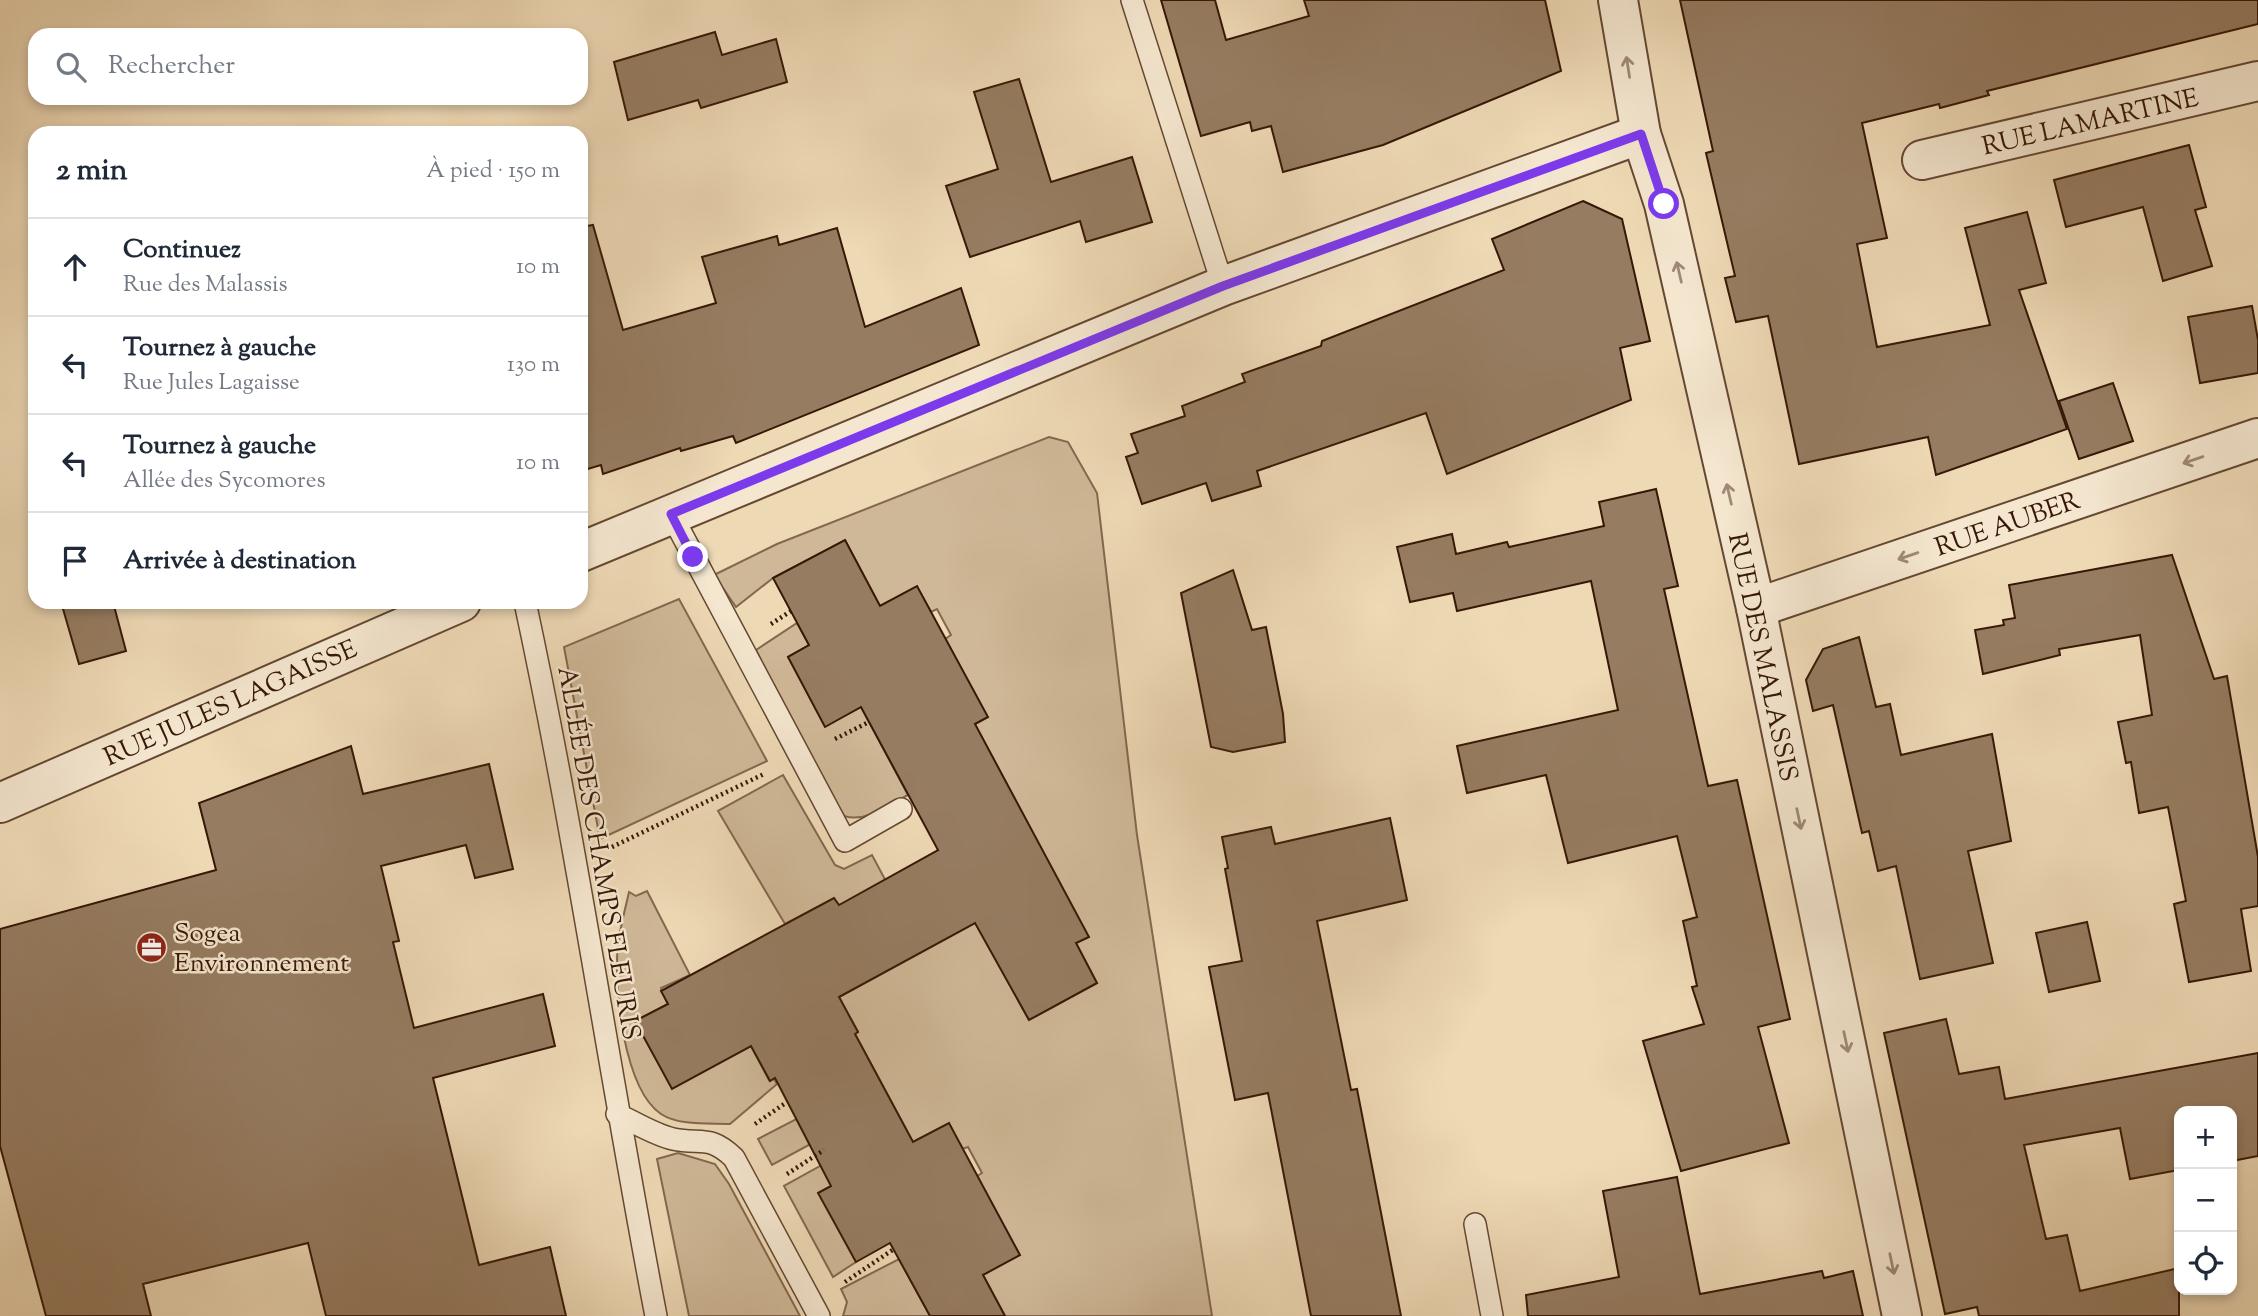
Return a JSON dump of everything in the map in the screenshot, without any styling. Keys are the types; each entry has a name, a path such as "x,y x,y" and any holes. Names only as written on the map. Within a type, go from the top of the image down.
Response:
{"street":[{"name":"RUE DES MALASSIS","path":"1618,0 1641,134 1664,204 1756,608 1902,1316"},
{"name":"RUE LAMARTINE","path":"1922,160 2258,81"},
{"path":"588,549 1223,286 1641,134"},
{"name":"RUE AUBER","path":"1756,608 2258,438"},
{"name":"RUE JULES LAGAISSE","path":"2,793 444,609"}],"lane":[{"path":"1132,0 1223,286"},
{"path":"671,514 845,841 901,809"},
{"name":"ALLÉE DES CHAMPS FLEURIS","path":"526,609 576,864 617,1114 656,1316"},
{"path":"617,1114 673,1139 700,1139 722,1146 734,1158 816,1310"},
{"path":"1475,1224 1492,1316"}],"path":[{"path":"576,864 799,757"},
{"path":"816,1310 894,1250"}],"shaded area":[{"path":"1049,437 1068,442 1097,493 1137,835 1212,1316 1005,1316 983,1275 977,1176 982,1173 968,1147 962,1149 949,1123 913,1142 855,1034 858,1032 839,997 981,919 985,940 1029,1020 1097,983 1076,943 1088,937 951,737 987,717 945,639 951,635 937,609 931,612 917,587 880,606 845,540 773,578 736,607 714,575 777,544"},
{"path":"679,599 767,761 600,839 564,647"},
{"path":"797,623 809,645 788,657 825,726 861,707 908,795 877,812 861,817 844,816 801,743 756,650"},
{"path":"783,775 835,865 844,869 872,855 888,885 841,910 834,898 785,924 718,811"},
{"path":"647,891 690,975 661,988 668,1004 635,1021 672,1088 751,1046 769,1080 774,1079 777,1084 730,1124 685,1122 661,1114 648,1101 630,1061 617,986 618,945 629,892 636,896"},
{"path":"804,1115 818,1140 772,1165 758,1139"},
{"path":"678,1153 715,1164 729,1184 800,1316 689,1316 657,1159"},
{"path":"829,1161 840,1181 819,1193 856,1262 833,1277 784,1186"},
{"path":"899,1259 930,1316 843,1316 847,1302 841,1289"}],"building":[{"path":"1161,0 1215,0 1226,40 1309,16 1304,0 1545,0 1561,71 1383,145 1283,172 1271,126 1252,131 1250,122 1201,136"},
{"path":"1680,0 2258,0 2258,24 1987,91 1989,95 1940,108 1939,104 1862,123 1887,238 1857,244 1877,347 1990,325 1965,228 2027,212 2046,283 2019,290 2067,429 1936,475 1928,437 1799,464 1768,316 1736,322 1725,278 1735,276 1706,153 1713,151"},
{"path":"715,32 722,55 776,39 787,82 701,108 698,100 628,120 614,62"},
{"path":"1019,79 1051,182 1132,157 1152,222 1086,242 1080,221 970,257 946,186 998,169 974,92"},
{"path":"2189,145 2206,207 2195,210 2212,266 2163,281 2143,207 2066,227 2054,180"},
{"path":"1583,201 1622,219 1650,341 1620,348 1631,400 1447,474 1426,413 1257,471 1261,486 1212,501 1206,483 1142,504 1126,457 1138,453 1131,434 1185,416 1182,406 1245,382 1242,374 1321,346 1322,341 1504,270 1492,239"},
{"path":"593,225 623,330 716,303 702,257 777,236 779,245 837,228 865,327 961,288 979,345 736,443 733,436 681,451 680,448 603,474 601,465 588,469 588,226"},
{"path":"2252,306 2258,340 2258,373 2200,383 2188,317"},
{"path":"2113,383 2133,441 2079,459 2059,401"},
{"path":"1656,489 1678,586 1664,589 1708,786 1737,780 1790,1019 1758,1027 1789,1143 1681,1171 1643,1041 1704,1024 1692,987 1697,986 1683,921 1697,917 1677,836 1568,863 1546,775 1467,793 1457,746 1618,710 1591,581 1457,611 1453,593 1410,602 1397,547 1452,534 1456,554 1507,542 1509,547 1604,526 1599,502"},
{"path":"845,540 880,606 917,586 988,717 975,724 1089,937 1076,943 1097,983 1029,1020 975,923 839,997 858,1032 855,1034 913,1142 949,1123 1020,1255 983,1275 1005,1316 930,1316 890,1243 856,1262 818,1193 831,1186 775,1078 770,1081 751,1046 672,1089 635,1021 668,1004 661,991 834,898 839,905 938,850 861,707 825,727 788,657 809,645 773,578"},
{"path":"2172,555 2214,679 2227,676 2258,857 2258,906 2241,909 2251,971 2189,982 2174,904 2186,901 2168,807 2139,813 2131,762 2126,763 2118,722 2152,715 2140,635 2059,649 2060,655 1983,674 1975,630 2004,625 2003,620 2015,618 2009,585"},
{"path":"1233,570 1252,630 1266,627 1283,714 1285,742 1233,752 1211,747 1181,593"},
{"path":"63,609 115,609 126,651 79,664"},
{"path":"1859,637 1876,707 1890,704 1901,755 1992,734 2011,841 1968,851 1993,963 1920,979 1896,866 1878,871 1869,831 1862,833 1833,705 1813,711 1806,680 1823,649"},
{"path":"351,746 363,794 489,764 513,869 475,878 466,845 381,866 399,941 393,942 414,1028 543,994 555,1046 433,1078 479,1265 550,1247 566,1316 326,1316 308,1243 143,1284 151,1316 46,1316 0,1146 0,929 216,870 199,803"},
{"path":"1390,818 1407,900 1317,921 1351,1090 1357,1089 1401,1316 1311,1316 1268,1093 1235,1100 1209,967 1242,961 1225,869 1228,868 1222,837 1271,827 1275,844"},
{"path":"2087,922 2100,981 2049,992 2036,933"},
{"path":"1946,1019 1959,1074 1999,1067 2005,1099 2258,1053 2258,1156 2237,1160 2237,1106 2174,1106 2174,1171 2130,1179 2120,1128 2024,1145 2046,1239 2067,1235 2080,1291 2174,1269 2174,1295 2179,1295 2179,1316 1979,1316 1977,1307 1945,1314 1884,1033"},
{"path":"1677,1177 1700,1294 1822,1271 1824,1278 1853,1271 1863,1316 1528,1316 1526,1295 1619,1277 1603,1191"}],"place":[{"name":"Sogea Environnement","path":"151,947"}],"route":[{"path":"693,557 671,514 1223,286 1641,134 1664,204"}]}
